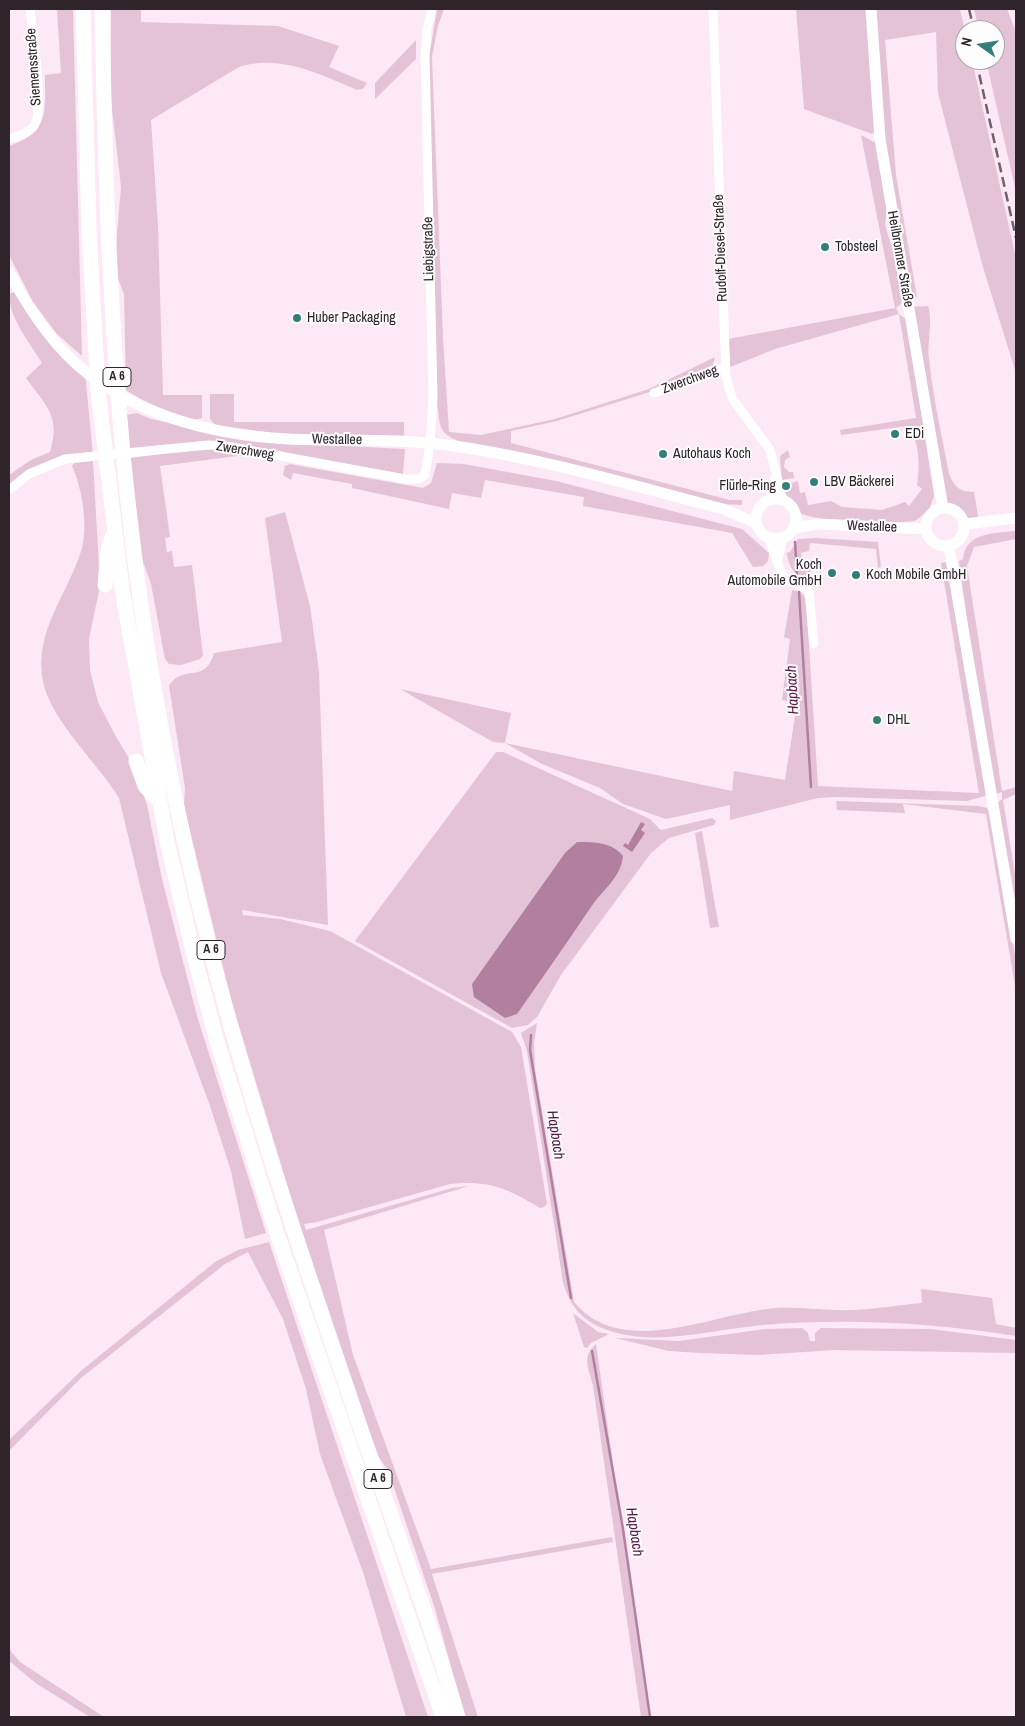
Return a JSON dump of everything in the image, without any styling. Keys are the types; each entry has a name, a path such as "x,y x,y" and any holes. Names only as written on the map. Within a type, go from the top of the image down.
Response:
{"highway":[{"name":"A 6","path":"83,9 98,390 114,528 137,682 159,801 194,956 216,1038 280,1243 443,1717"},
{"name":"A 6","path":"102,9 106,171 117,377 128,497 147,641 171,771 211,950 236,1043 297,1240 434,1638 458,1717"},
{"path":"105,585 108,551 114,528"},
{"path":"136,761 145,786 159,801"}],"main road":[{"name":"Heilbronner Straße","path":"871,9 880,139 943,508"},
{"name":"Westallee","path":"9,272 29,307 67,355 107,387 150,410 173,419 245,435 285,439 430,444 501,454 723,509 756,523"},
{"path":"770,500 783,501 791,506 795,514 793,528 783,537 768,537 763,534 756,523 759,509 770,500"},
{"path":"943,508 957,512 965,524 961,538 949,547 933,543 928,537 926,529 930,515 943,508"},
{"name":"Westallee","path":"723,509 759,509"},
{"name":"Westallee","path":"795,514 818,524"},
{"path":"965,524 1016,518"},
{"name":"Westallee","path":"793,528 818,524 926,529"},
{"path":"949,547 1016,939"}],"street":[{"name":"Siemensstraße","path":"9,139 26,132 33,126 37,117 39,100 30,9"},
{"name":"Liebigstraße","path":"430,444 433,397 425,55 427,28 432,9"},
{"name":"Rudolf-Diesel-Straße","path":"713,9 725,368 732,398 770,450 783,501"},
{"name":"Zwerchweg","path":"654,393 725,368"},
{"name":"Zwerchweg","path":"9,490 30,474 65,459 138,450 208,445 226,446 406,479 420,479 425,475 430,444"},
{"name":"Rudolf-Diesel-Straße","path":"770,500 775,473"},
{"path":"768,537 778,558 781,574 787,580 804,586 809,592 814,644"},
{"path":"778,558 783,537"}],"shaded area":[{"path":"57,9 73,9 82,356 57,334 33,302 9,255 9,146 32,134 38,127 44,110 45,75 61,73"},
{"path":"111,9 141,9 141,22 278,26 339,46 329,67 367,83 363,89 357,90 314,72 284,64 254,64 239,67 151,120 158,225 163,395 202,395 202,418 184,418 163,411 126,390 124,294 114,269 121,187 111,101"},
{"path":"437,9 444,9 438,26 432,57 443,337 449,432 481,435 555,419 649,389 715,357 713,365 653,391 557,421 511,431 511,443 730,500 742,500 742,505 720,504 462,442 448,436 441,428 437,402 429,57"},
{"path":"796,9 868,9 875,131 872,134 804,109"},
{"path":"874,9 960,9 962,20 955,20 955,70 974,70 1016,258 1016,373 982,264 938,93 936,32 885,40 896,175 917,297 911,297 883,139"},
{"path":"974,9 1007,9 1016,32 1016,192 988,70 1005,70 1005,20 977,20"},
{"path":"416,40 416,59 375,99 375,83"},
{"path":"861,135 876,143 887,207 885,225 897,265 902,298 901,304 896,308 899,314 775,349 728,368 728,339 895,308"},
{"path":"19,290 85,371 93,456 69,460 48,467 29,476 9,490 9,475 31,460 50,452 54,429 50,412 26,378 42,363 12,312 9,294"},
{"path":"928,306 931,374 949,474 953,483 958,488 974,492 979,522 965,524 957,512 943,508 908,307"},
{"path":"899,314 907,320 934,496 929,510 915,521 855,522 807,516 799,512 792,505 783,490 788,489 787,484 798,481 800,493 805,492 808,505 831,501 842,507 882,510 905,502 909,506 922,489 917,485 919,462 917,446 907,426 841,435 840,430 916,418"},
{"path":"210,394 234,394 234,422 404,422 404,436 286,435 215,425 210,419"},
{"path":"137,413 151,419 195,429 287,443 405,449 403,474 224,443 129,449 126,415"},
{"path":"207,448 225,449 245,455 160,466 170,537 165,538 167,552 172,551 174,567 192,565 203,655 200,659 181,665 169,664 165,659 151,584 143,562 130,458"},
{"path":"788,450 790,457 785,460 784,467 789,472 793,472 794,478 782,480 780,456"},
{"path":"93,461 100,586 89,639 90,670 98,702 133,765 147,805 162,879 197,1016 266,1233 245,1239 231,1171 210,1106 161,973 119,798 55,711 47,696 43,681 41,663 43,645 54,613 76,565 84,539 83,506 79,484 72,466 74,463"},
{"path":"437,463 464,464 556,481 742,529 769,553 768,561 763,566 753,567 732,533 583,506 584,497 485,480 481,498 452,493 449,509 352,488 352,484 293,473 291,480 283,475 285,466 290,464 423,488 431,483"},
{"path":"285,512 310,606 319,671 328,925 242,910 243,915 280,919 330,931 512,1032 521,1047 547,1204 540,1208 518,1195 497,1187 476,1183 450,1184 317,1222 304,1224 306,1230 452,1188 469,1186 324,1230 353,1355 431,1569 612,1537 613,1542 432,1574 478,1717 465,1717 435,1609 388,1470 377,1455 299,1224 231,1000 184,806 185,788 169,686 175,679 181,676 205,668 210,663 214,653 282,642 265,518"},
{"path":"1016,531 1016,539 974,547 967,566 1002,791 1016,787 1016,794 1003,800 1016,880 1016,916 997,803 1002,799 1002,792 996,794 974,671 959,561 963,559 965,550 975,539 991,534"},
{"path":"816,538 878,542 881,567 878,568 876,549 810,543 809,551 801,553 804,570 811,569 810,576 805,580 792,570 787,553 790,552 798,539"},
{"path":"946,562 987,788 985,796 967,801 818,798 730,820 730,805 666,819 623,804 600,788 542,764 505,743 732,791 734,771 785,780 797,703 782,700 790,639 784,637 792,590 801,592 806,599 818,786 979,793 941,563"},
{"path":"400,689 511,713 505,743 493,742"},
{"path":"496,752 503,752 650,819 661,830 712,818 716,821 714,825 669,838 651,853 561,975 537,1017 528,1025 512,1028 355,941"},
{"path":"836,801 979,806 987,808 992,817 1016,961 1016,992 986,814 903,804 905,813 837,810"},
{"path":"641,822 645,824 641,830 645,833 632,852 623,846 625,843 628,845"},
{"path":"702,831 719,927 710,928 695,833"},
{"path":"577,842 608,845 619,851 623,856 622,864 611,883 591,907 517,1014 505,1018 474,997 472,984 565,853"},
{"path":"537,1023 534,1043 535,1069 574,1302 594,1319 618,1328 643,1331 671,1329 752,1311 777,1308 854,1310 922,1303 921,1289 992,1298 996,1324 1016,1328 1016,1336 922,1325 827,1322 763,1325 672,1337 653,1337 617,1333 606,1330 589,1321 576,1309 566,1292 563,1282 527,1051 521,1033"},
{"path":"269,1242 428,1717 406,1717 364,1575 320,1454 306,1389 283,1319 248,1252 225,1264 81,1378 9,1451 9,1440 82,1370 215,1262 238,1250"},
{"path":"573,1313 598,1332 609,1334 591,1343 587,1348 584,1347"},
{"path":"802,1328 808,1333 810,1341 815,1341 815,1333 821,1328 931,1329 1016,1340 1016,1353 835,1350 758,1355 700,1353 669,1351 615,1338 679,1341 765,1329"},
{"path":"596,1344 649,1717 641,1717 593,1386 587,1363 591,1349"},
{"path":"9,1649 20,1662 104,1717 90,1717 37,1684 9,1661"}],"waterway":[{"name":"Hapbach","path":"795,542 797,574"},
{"name":"Hapbach","path":"799,592 811,787"},
{"name":"Hapbach","path":"531,1035 530,1050 571,1298"},
{"name":"Hapbach","path":"592,1351 623,1529 650,1717"}],"railway":[{"path":"969,9 972,20"},
{"path":"978,70 1016,238"}],"place":[{"name":"Tobsteel","path":"825,247"},
{"name":"Huber Packaging","path":"297,318"},
{"name":"EDi","path":"895,434"},
{"name":"Autohaus Koch","path":"663,454"},
{"name":"LBV Bäckerei","path":"814,482"},
{"name":"Flürle-Ring","path":"786,486"},
{"name":"Koch Automobile GmbH","path":"832,573"},
{"name":"Koch Mobile GmbH","path":"856,575"},
{"name":"DHL","path":"877,720"}]}
